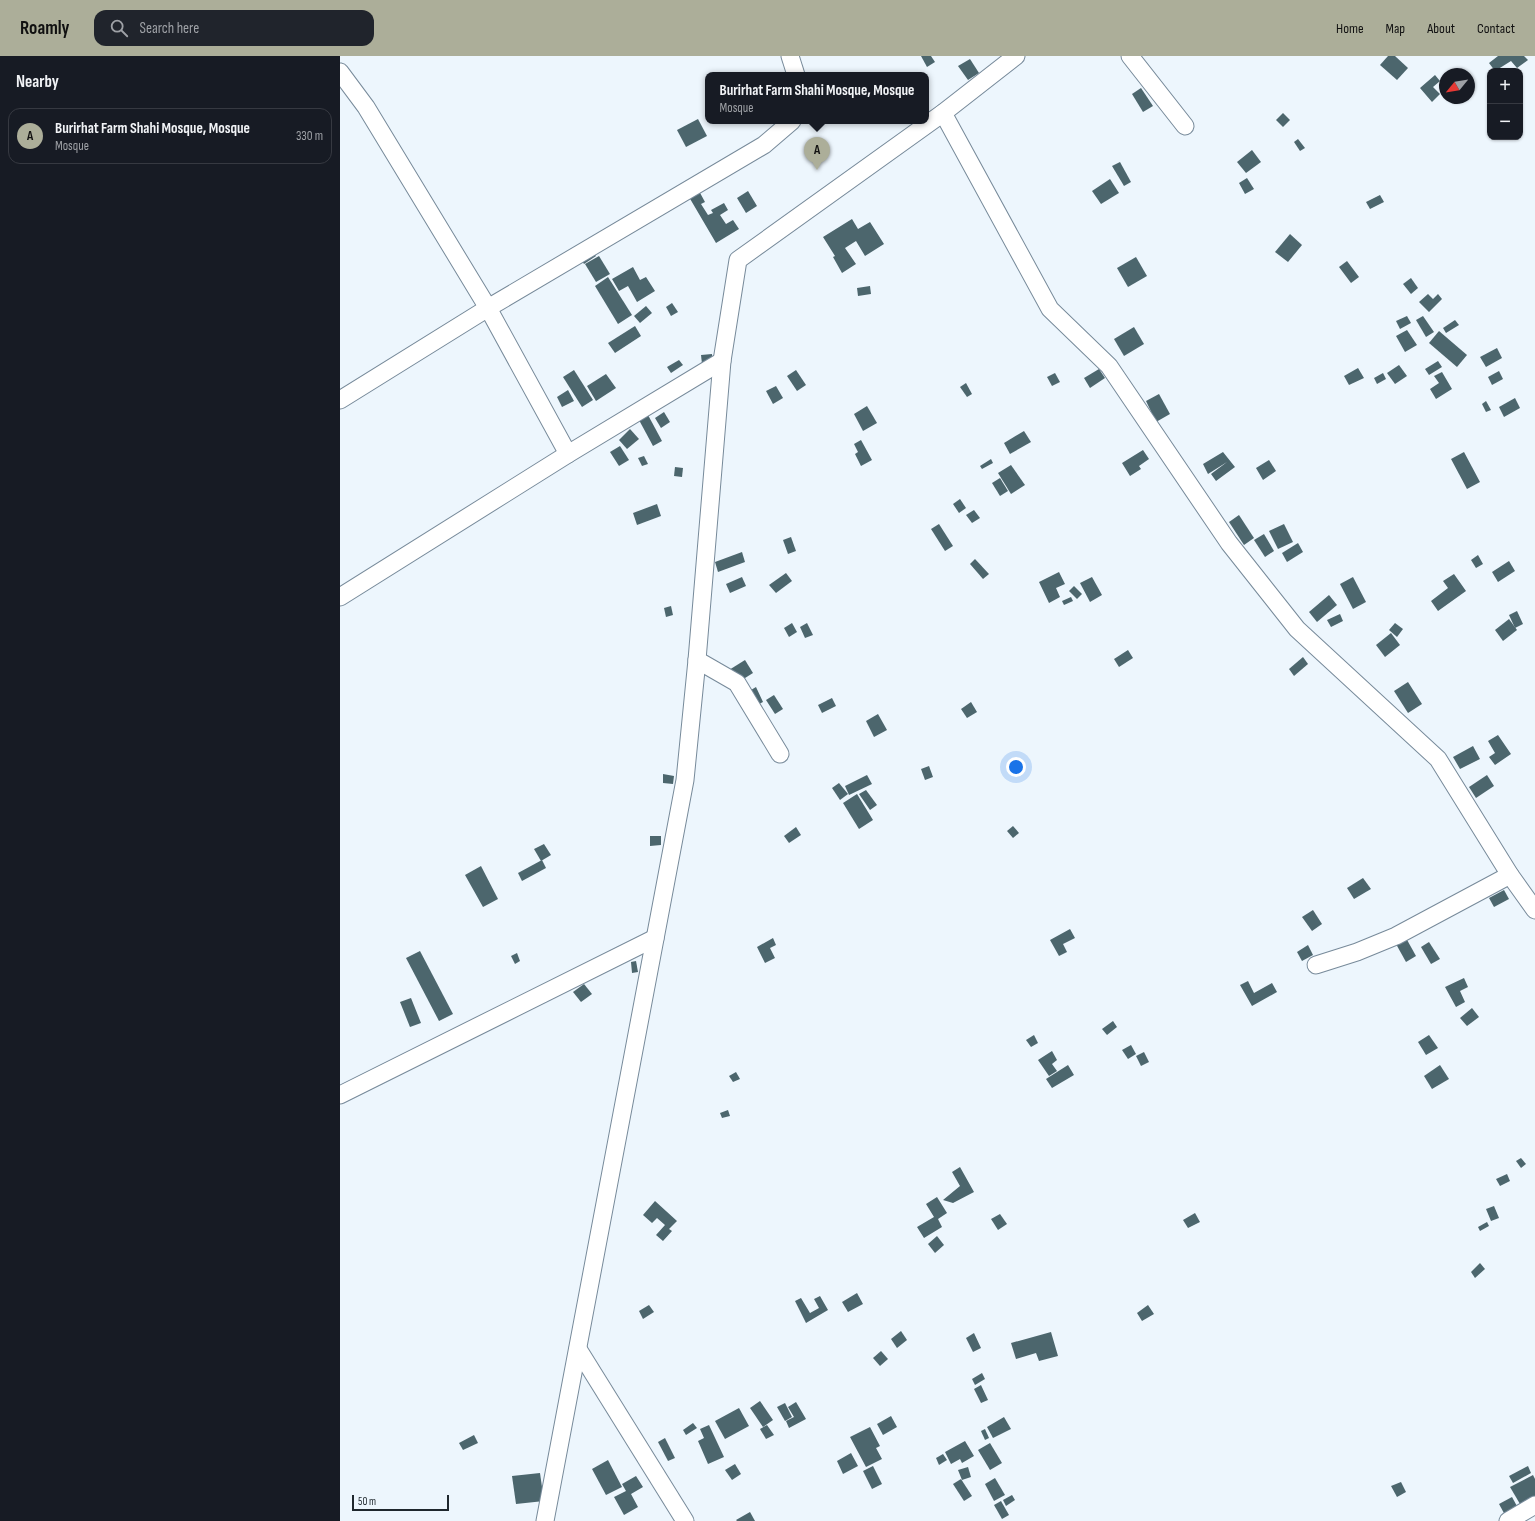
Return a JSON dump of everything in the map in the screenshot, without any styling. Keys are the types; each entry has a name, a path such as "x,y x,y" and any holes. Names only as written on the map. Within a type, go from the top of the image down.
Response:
{"street":[{"path":"790,56 795,72"},
{"path":"929,123 1016,56"},
{"path":"1130,56 1184,126"},
{"path":"340,72 366,107 488,308 568,454"},
{"path":"943,113 1050,309 1108,366 1230,543 1297,629 1438,760 1510,875 1535,910"},
{"path":"340,400 488,308 764,145 788,124"},
{"path":"545,1521 685,780 697,660 722,361 738,260 928,124"},
{"path":"340,597 568,454 722,361"},
{"path":"697,660 737,683 780,754"},
{"path":"1316,965 1357,952 1396,936 1510,875"},
{"path":"340,1095 655,938"},
{"path":"578,1349 685,1521"},
{"path":"1508,1521 1535,1505"}],"building":[{"path":"921,56 931,56 935,62 927,67"},
{"path":"1388,56 1395,56 1408,68 1397,80 1380,65"},
{"path":"1498,56 1524,56 1528,60 1517,68 1511,61 1500,68 1493,68 1489,63"},
{"path":"970,59 979,73 968,80 958,66"},
{"path":"1435,75 1439,80 1439,82 1433,87 1439,95 1432,102 1420,88"},
{"path":"1141,88 1153,106 1143,112 1132,94"},
{"path":"1283,113 1290,120 1283,127 1276,120"},
{"path":"698,119 707,136 686,147 677,130"},
{"path":"1298,139 1305,148 1300,151 1294,142"},
{"path":"1252,150 1261,162 1246,173 1237,162"},
{"path":"1120,162 1131,182 1124,186 1112,166"},
{"path":"1247,178 1254,189 1245,194 1239,183"},
{"path":"1110,179 1119,193 1101,204 1092,191"},
{"path":"699,191 705,202 701,204 708,215 713,213 711,210 724,203 728,210 720,215 726,224 733,220 739,229 716,243 689,197"},
{"path":"748,191 757,206 746,213 737,198"},
{"path":"1380,195 1384,202 1370,209 1366,202"},
{"path":"852,219 858,229 870,222 884,244 865,256 856,241 845,248 856,264 842,273 833,257 835,256 823,237"},
{"path":"1290,234 1302,245 1288,262 1275,252"},
{"path":"591,249 596,256 584,264 579,256"},
{"path":"599,256 610,274 596,282 585,264"},
{"path":"1136,257 1147,276 1128,287 1117,268"},
{"path":"1347,261 1359,277 1351,283 1339,267"},
{"path":"633,267 640,280 646,277 655,291 637,302 628,286 619,291 612,279"},
{"path":"608,277 632,315 618,324 595,286"},
{"path":"1411,278 1418,288 1411,294 1403,284"},
{"path":"870,286 871,294 858,296 857,288"},
{"path":"1428,294 1433,299 1438,294 1442,299 1429,312 1419,302"},
{"path":"672,303 678,312 671,316 666,307"},
{"path":"646,306 652,313 640,323 634,316"},
{"path":"1407,316 1411,323 1400,329 1396,321"},
{"path":"1423,316 1434,332 1426,337 1416,320"},
{"path":"1455,320 1459,325 1446,333 1443,328"},
{"path":"635,326 641,336 615,353 608,343"},
{"path":"1134,327 1144,344 1124,356 1114,339"},
{"path":"1407,330 1417,345 1405,352 1396,336"},
{"path":"1439,331 1467,355 1457,367 1429,343"},
{"path":"1497,348 1502,358 1486,367 1480,357"},
{"path":"712,354 712,364 702,364 701,355"},
{"path":"679,360 683,365 671,373 667,367"},
{"path":"1438,361 1442,367 1429,375 1425,369"},
{"path":"1399,365 1407,376 1395,384 1387,373"},
{"path":"1358,368 1364,378 1349,385 1344,376"},
{"path":"1099,369 1105,378 1090,388 1084,378"},
{"path":"574,370 593,400 582,407 563,377"},
{"path":"796,370 806,385 797,391 787,376"},
{"path":"1499,371 1503,379 1492,385 1488,377"},
{"path":"1442,372 1452,389 1436,399 1430,389 1439,383 1434,376"},
{"path":"1055,373 1060,382 1052,386 1047,377"},
{"path":"1383,373 1386,379 1377,384 1374,378"},
{"path":"606,374 616,388 596,401 587,386"},
{"path":"966,383 972,394 967,397 960,387"},
{"path":"776,386 783,398 773,404 766,391"},
{"path":"568,390 574,401 562,407 557,397"},
{"path":"1159,394 1170,414 1156,422 1146,401"},
{"path":"1515,398 1520,408 1504,417 1499,407"},
{"path":"1486,401 1491,410 1486,412 1482,404"},
{"path":"867,406 877,423 863,431 854,414"},
{"path":"664,412 670,422 661,428 655,418"},
{"path":"648,415 662,441 653,446 639,420"},
{"path":"630,429 639,439 627,449 619,440"},
{"path":"1024,431 1031,442 1010,454 1004,443"},
{"path":"861,440 872,460 861,466 855,454 858,452 854,444"},
{"path":"620,446 629,460 619,466 610,452"},
{"path":"1143,450 1149,459 1139,466 1141,469 1130,476 1122,463"},
{"path":"1223,452 1235,467 1216,481 1211,474 1227,462 1208,474 1203,464"},
{"path":"1464,452 1480,482 1467,489 1451,459"},
{"path":"644,456 648,464 642,466 638,458"},
{"path":"991,459 993,463 982,469 980,466"},
{"path":"1269,460 1276,471 1263,480 1256,468"},
{"path":"1011,465 1025,485 1011,494 998,473"},
{"path":"675,467 683,468 682,477 674,476"},
{"path":"1000,478 1008,491 1000,496 992,483"},
{"path":"960,499 966,508 959,513 953,504"},
{"path":"657,504 661,516 637,525 633,513"},
{"path":"974,510 980,518 972,523 966,515"},
{"path":"1239,515 1254,538 1244,545 1229,522"},
{"path":"939,524 953,546 945,551 931,529"},
{"path":"1284,524 1293,542 1278,549 1269,531"},
{"path":"1264,534 1274,551 1265,557 1254,540"},
{"path":"791,537 796,551 788,554 783,540"},
{"path":"1298,543 1303,552 1287,562 1282,553"},
{"path":"742,552 745,562 718,572 715,562"},
{"path":"1478,555 1483,564 1476,568 1471,560"},
{"path":"975,559 989,574 983,579 970,564"},
{"path":"1509,561 1515,571 1498,582 1492,572"},
{"path":"1059,572 1065,584 1056,588 1060,597 1049,603 1039,582"},
{"path":"786,573 792,581 776,593 769,585"},
{"path":"1454,574 1466,591 1438,611 1431,601 1448,588 1443,581"},
{"path":"742,577 746,586 730,593 726,584"},
{"path":"1092,577 1102,595 1090,602 1080,583"},
{"path":"1353,577 1366,602 1353,609 1340,584"},
{"path":"1074,586 1082,594 1077,599 1069,591"},
{"path":"1329,595 1337,605 1317,622 1309,612"},
{"path":"1071,597 1073,601 1064,605 1062,601"},
{"path":"671,606 673,615 666,617 664,608"},
{"path":"1517,611 1523,624 1515,628 1509,615"},
{"path":"1340,614 1343,621 1331,627 1327,620"},
{"path":"1509,619 1517,630 1503,641 1495,630"},
{"path":"792,623 797,632 789,637 784,628"},
{"path":"807,623 813,635 805,638 800,627"},
{"path":"1395,623 1403,629 1397,637 1389,630"},
{"path":"1391,633 1400,645 1385,657 1376,645"},
{"path":"1128,650 1133,658 1119,667 1114,659"},
{"path":"1303,657 1308,664 1294,676 1289,669"},
{"path":"745,660 753,673 737,683 729,670"},
{"path":"1408,682 1422,704 1408,713 1394,691"},
{"path":"756,687 763,702 753,707 746,693"},
{"path":"774,695 783,709 775,714 766,700"},
{"path":"832,698 836,706 822,713 818,705"},
{"path":"971,702 977,712 967,718 961,709"},
{"path":"878,714 887,730 874,737 866,721"},
{"path":"1498,735 1511,754 1495,765 1489,757 1495,753 1488,741"},
{"path":"1473,746 1480,759 1460,769 1453,757"},
{"path":"929,766 933,777 925,780 921,769"},
{"path":"663,774 674,776 673,784 663,783"},
{"path":"867,775 872,784 849,795 845,786"},
{"path":"1487,775 1494,786 1476,798 1469,787"},
{"path":"839,783 848,794 840,800 832,788"},
{"path":"866,790 877,805 870,810 859,794"},
{"path":"857,794 873,820 859,829 843,803"},
{"path":"1013,826 1019,833 1013,838 1007,831"},
{"path":"796,827 801,835 789,843 784,836"},
{"path":"650,836 661,836 661,845 650,846"},
{"path":"544,844 551,855 541,861 534,849"},
{"path":"542,860 546,868 522,881 518,873"},
{"path":"481,866 498,899 483,907 465,875"},
{"path":"1363,878 1371,889 1354,899 1347,888"},
{"path":"1504,890 1509,899 1494,907 1489,898"},
{"path":"1313,910 1322,924 1312,931 1302,917"},
{"path":"1070,929 1075,938 1063,944 1067,952 1059,956 1050,940"},
{"path":"773,938 776,945 770,948 775,958 765,963 757,947"},
{"path":"1406,938 1416,956 1406,962 1396,944"},
{"path":"1429,942 1440,959 1431,964 1421,947"},
{"path":"1308,945 1313,955 1302,961 1297,952"},
{"path":"420,951 453,1014 439,1021 406,958"},
{"path":"517,953 520,961 515,964 511,956"},
{"path":"636,961 638,972 632,973 631,962"},
{"path":"1464,978 1468,987 1460,991 1465,1002 1456,1007 1445,987"},
{"path":"1248,981 1254,993 1272,983 1277,992 1252,1006 1240,985"},
{"path":"584,984 592,994 581,1002 573,992"},
{"path":"411,998 421,1023 410,1027 400,1002"},
{"path":"1472,1008 1479,1017 1467,1026 1460,1018"},
{"path":"1113,1021 1117,1027 1107,1035 1102,1029"},
{"path":"1034,1035 1038,1043 1031,1047 1026,1040"},
{"path":"1429,1035 1438,1048 1426,1055 1418,1042"},
{"path":"1131,1045 1136,1054 1128,1059 1122,1050"},
{"path":"1052,1051 1057,1060 1052,1064 1057,1071 1049,1076 1038,1060"},
{"path":"1144,1052 1149,1062 1141,1066 1136,1056"},
{"path":"1068,1065 1074,1075 1052,1088 1046,1079"},
{"path":"1440,1065 1449,1079 1432,1089 1424,1076"},
{"path":"736,1072 740,1079 733,1082 729,1076"},
{"path":"728,1110 730,1116 722,1118 720,1113"},
{"path":"1521,1158 1526,1164 1521,1168 1516,1161"},
{"path":"960,1167 974,1192 953,1203 943,1200 960,1186 952,1172"},
{"path":"1507,1174 1510,1181 1500,1186 1496,1179"},
{"path":"937,1197 947,1213 938,1219 942,1227 924,1238 917,1227 934,1217 926,1204"},
{"path":"655,1201 677,1221 669,1229 672,1231 663,1241 656,1235 665,1225 657,1218 652,1223 643,1215"},
{"path":"1494,1206 1499,1218 1491,1221 1486,1209"},
{"path":"1195,1213 1200,1222 1188,1228 1183,1220"},
{"path":"1000,1214 1007,1224 998,1230 991,1219"},
{"path":"1487,1222 1489,1226 1480,1231 1478,1227"},
{"path":"937,1236 944,1245 935,1253 928,1244"},
{"path":"1480,1263 1485,1269 1475,1278 1471,1272"},
{"path":"857,1293 863,1304 848,1312 842,1302"},
{"path":"820,1296 828,1310 806,1323 795,1301 801,1298 810,1313 819,1308 814,1299"},
{"path":"649,1305 654,1312 643,1319 639,1311"},
{"path":"1148,1305 1154,1314 1142,1321 1137,1313"},
{"path":"901,1331 907,1340 897,1348 891,1339"},
{"path":"1051,1332 1058,1356 1039,1361 1036,1353 1016,1359 1011,1343"},
{"path":"974,1333 981,1348 973,1352 966,1338"},
{"path":"881,1351 888,1359 880,1366 873,1358"},
{"path":"982,1373 985,1379 975,1385 972,1379"},
{"path":"981,1385 988,1400 981,1403 974,1389"},
{"path":"760,1401 773,1420 763,1427 750,1408"},
{"path":"796,1402 806,1419 789,1428 786,1421 794,1417 788,1407"},
{"path":"785,1403 792,1417 785,1421 777,1407"},
{"path":"739,1408 749,1426 725,1439 715,1421"},
{"path":"891,1416 897,1427 883,1435 877,1424"},
{"path":"1004,1417 1011,1429 993,1438 987,1427"},
{"path":"693,1423 697,1428 686,1435 683,1430"},
{"path":"709,1425 724,1457 708,1464 698,1441 704,1438 700,1429"},
{"path":"767,1425 774,1435 766,1439 760,1429"},
{"path":"870,1427 880,1446 876,1448 882,1459 866,1467 850,1437"},
{"path":"985,1429 989,1438 985,1440 981,1431"},
{"path":"474,1435 478,1443 463,1450 459,1443"},
{"path":"665,1438 675,1458 668,1461 658,1442"},
{"path":"965,1441 974,1456 962,1463 960,1459 951,1464 945,1452"},
{"path":"990,1443 1002,1463 990,1470 978,1450"},
{"path":"851,1453 858,1466 843,1474 837,1461"},
{"path":"943,1454 947,1460 939,1465 936,1458"},
{"path":"608,1460 622,1487 606,1495 592,1469"},
{"path":"735,1464 741,1474 732,1480 725,1470"},
{"path":"873,1466 882,1484 872,1489 863,1471"},
{"path":"1528,1466 1531,1473 1513,1483 1509,1476"},
{"path":"968,1467 971,1477 962,1480 958,1470"},
{"path":"540,1473 544,1501 516,1504 512,1476"},
{"path":"1533,1475 1535,1479 1535,1496 1520,1504 1510,1487"},
{"path":"636,1476 643,1487 631,1494 638,1507 624,1515 614,1497 626,1491 622,1484"},
{"path":"995,1478 1005,1495 994,1501 985,1484"},
{"path":"961,1479 972,1496 964,1501 953,1484"},
{"path":"1401,1482 1406,1492 1397,1497 1391,1486"},
{"path":"1012,1495 1015,1500 1006,1506 1003,1500"},
{"path":"1512,1497 1518,1508 1505,1515 1499,1504"},
{"path":"1001,1501 1009,1515 1002,1519 994,1505"},
{"path":"750,1512 755,1521 736,1520"}],"place":[{"name":"Burirhat Farm Shahi Mosque, Mosque","path":"817,170"}]}
